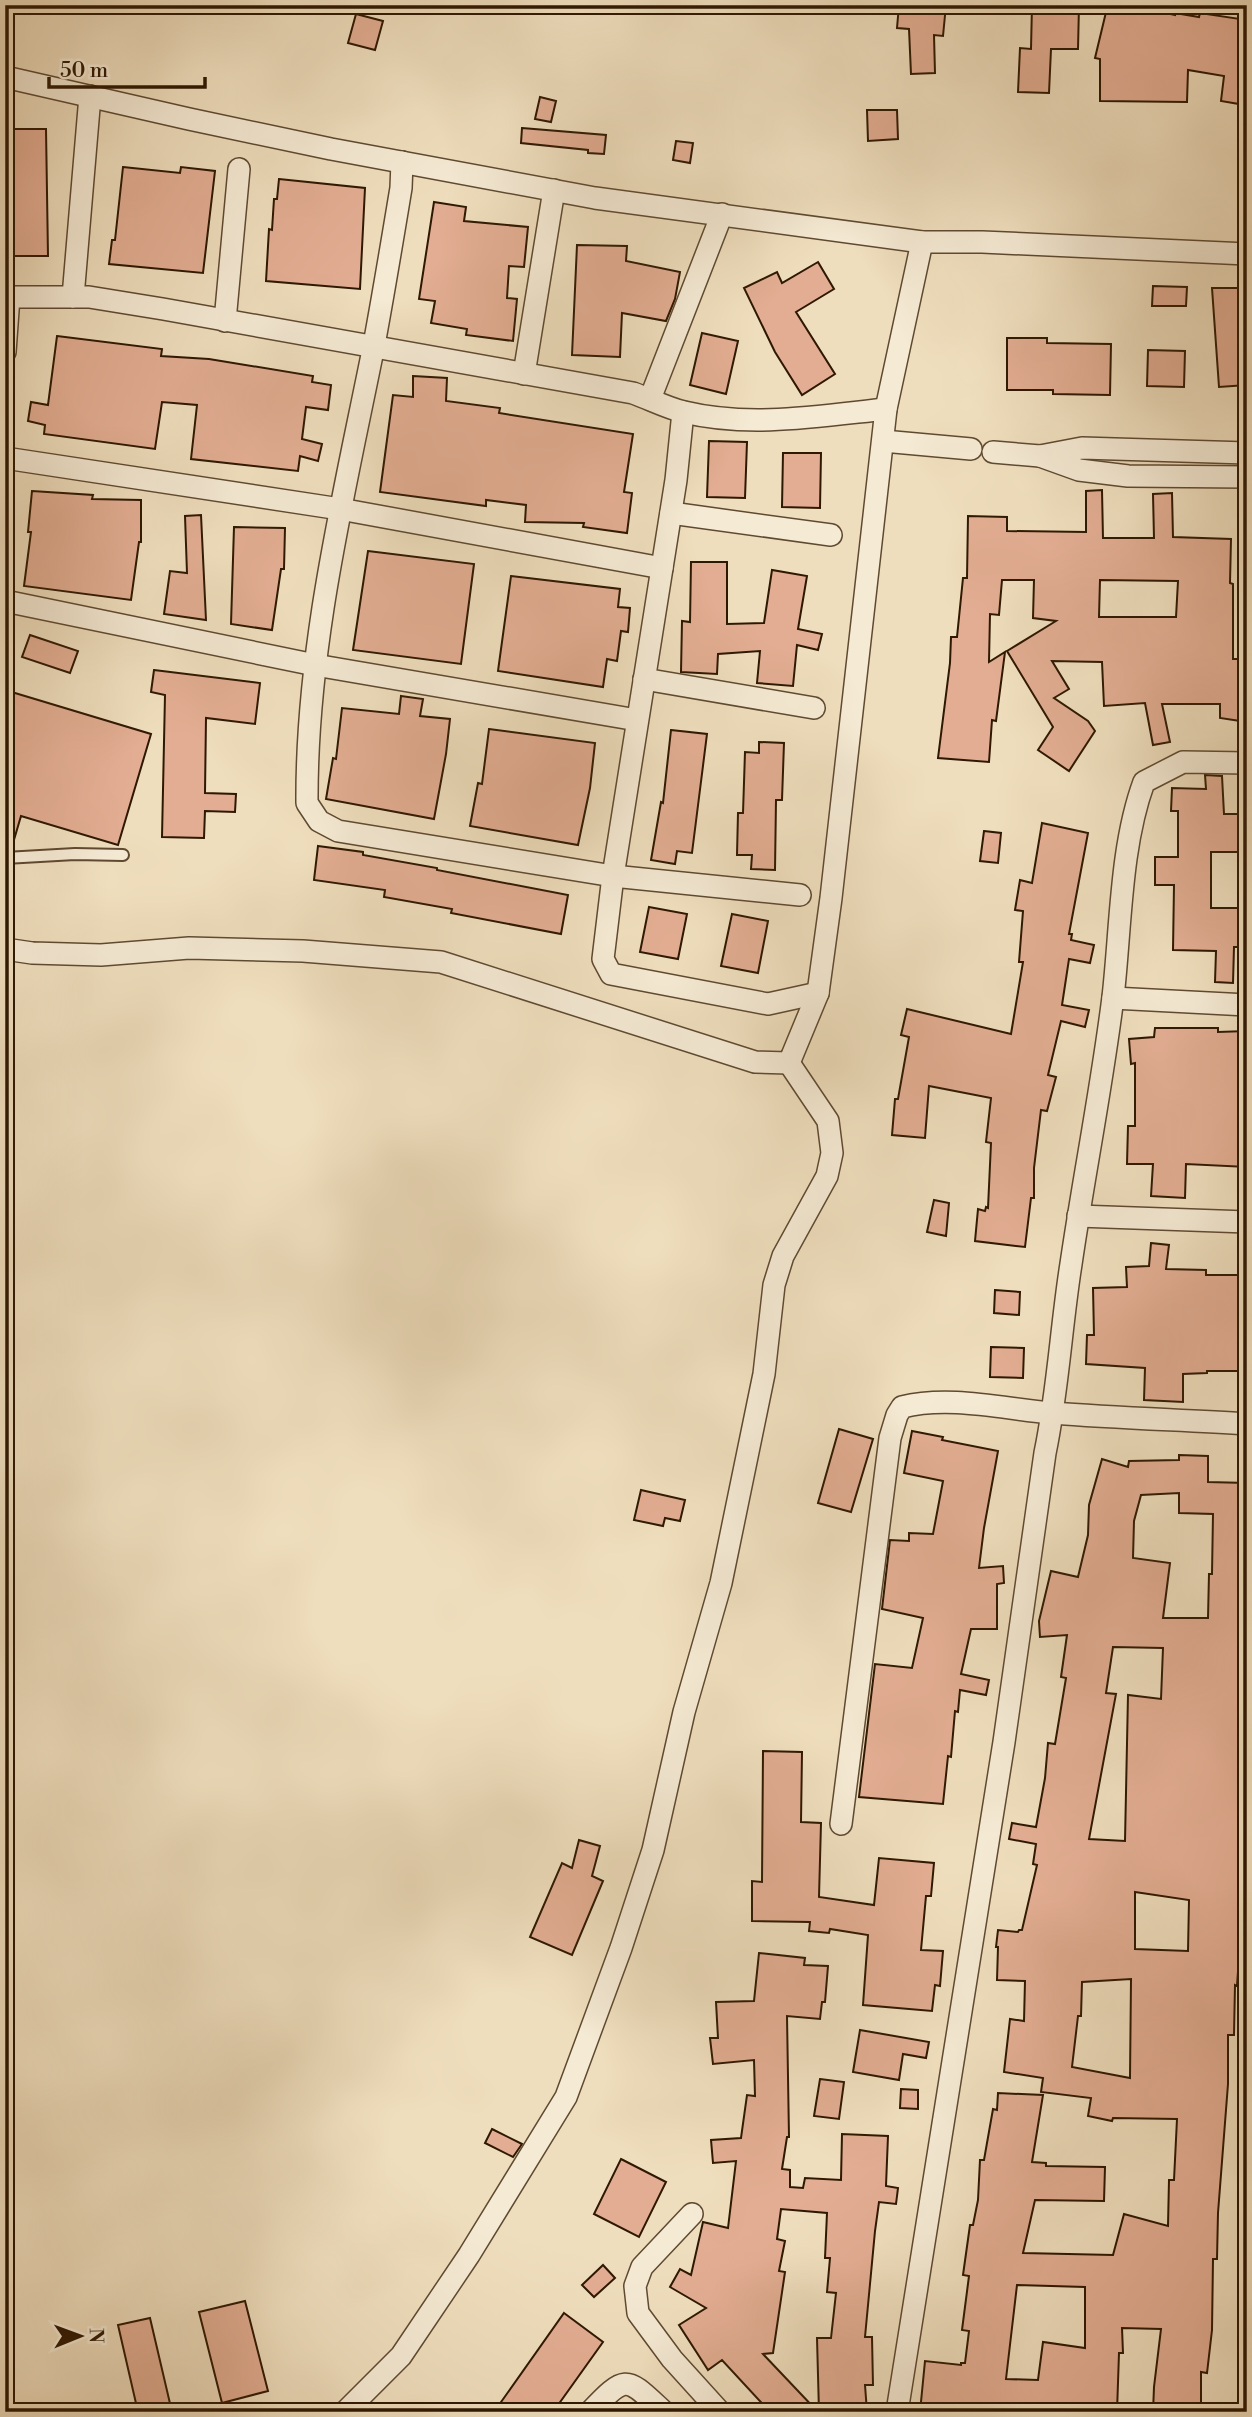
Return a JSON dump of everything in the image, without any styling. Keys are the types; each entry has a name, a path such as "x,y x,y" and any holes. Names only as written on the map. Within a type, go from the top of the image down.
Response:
{"street":[{"path":"5,76 189,119 595,198 922,242 982,242 1247,254"},
{"path":"73,297 90,96"},
{"path":"402,162 401,188 373,348 340,509 315,664 307,803 319,821 338,831 614,876 800,895"},
{"path":"225,321 239,169"},
{"path":"524,374 554,190"},
{"path":"650,399 722,214"},
{"path":"789,1063 817,993 831,898 886,409 922,242"},
{"path":"5,352 7,297 89,297 633,393 683,412 742,419 796,419 886,409"},
{"path":"683,412 671,513 637,720 603,959 611,974 768,1004 817,993"},
{"path":"883,441 971,450"},
{"path":"1040,456 1082,448 1247,453"},
{"path":"993,452 1040,456 1079,470 1128,476 1247,477"},
{"path":"5,458 340,509 662,568"},
{"path":"671,513 831,535"},
{"path":"5,601 315,664 637,720"},
{"path":"644,679 814,708"},
{"path":"897,2412 1004,1742 1045,1453 1054,1413 1062,1324 1113,998 1124,882 1135,805 1144,782 1182,762 1247,763"},
{"path":"5,949 32,953 102,954 189,947 303,951 441,962 755,1062 789,1063"},
{"path":"1113,998 1247,1005"},
{"path":"345,2412 401,2356 469,2255 566,2098 621,1948 653,1850 684,1712 722,1583 764,1374 774,1285 783,1256 827,1176 832,1153 828,1121 789,1063"},
{"path":"1078,1216 1247,1222"},
{"path":"841,1824 890,1437 902,1407 941,1402 1054,1413 1247,1424"},
{"path":"692,2214 642,2267 635,2286 638,2313 672,2359 720,2412"},
{"path":"590,2412 614,2387 625,2384 634,2385 664,2412"}],"lane":[{"path":"5,859 75,854 123,855"}],"building":[{"path":"899,5 946,5 943,36 934,35 935,73 911,74 909,29 897,28"},
{"path":"1032,5 1079,5 1078,49 1051,49 1049,93 1018,92 1020,48 1031,49"},
{"path":"1129,5 1175,15 1199,17 1200,13 1247,20 1247,79 1243,78 1239,104 1221,101 1224,76 1188,70 1187,102 1100,101 1100,59 1095,58 1107,8 1128,13"},
{"path":"356,14 383,21 375,50 348,43"},
{"path":"540,97 556,101 551,122 535,119"},
{"path":"867,110 897,110 898,139 868,141"},
{"path":"522,128 606,135 604,154 521,143"},
{"path":"10,129 46,129 48,256 12,256"},
{"path":"676,141 693,143 690,163 673,160"},
{"path":"123,167 180,173 181,167 215,171 203,273 109,264 112,240 115,240"},
{"path":"279,179 365,188 360,289 266,281 269,229 272,230 274,199 277,199"},
{"path":"434,202 466,207 464,221 528,227 524,267 509,266 507,298 517,299 513,341 466,335 467,329 431,323 435,301 419,299"},
{"path":"577,245 627,246 626,261 680,272 675,299 666,321 622,313 620,357 572,355"},
{"path":"818,262 834,289 796,312 835,374 802,395 775,352 744,288 777,272 782,283"},
{"path":"1153,286 1187,287 1186,306 1152,306"},
{"path":"1212,288 1247,288 1247,385 1219,387"},
{"path":"702,333 738,341 726,394 690,385"},
{"path":"57,336 162,349 161,356 209,359 313,376 312,382 331,385 328,410 306,407 302,439 322,444 318,461 300,456 298,471 191,459 197,405 162,402 155,449 44,434 45,425 28,421 31,402 48,405"},
{"path":"1007,338 1047,338 1047,343 1111,344 1110,395 1053,394 1053,390 1007,390"},
{"path":"1148,350 1185,351 1184,387 1147,386"},
{"path":"413,376 447,378 446,401 500,408 499,413 633,434 624,492 632,493 627,533 583,527 584,523 525,522 526,505 486,500 486,506 380,492 393,395 413,397"},
{"path":"709,441 747,442 745,498 707,497"},
{"path":"783,453 821,453 820,508 782,507"},
{"path":"1102,490 1103,538 1154,538 1153,494 1172,493 1173,537 1231,539 1233,659 1247,659 1247,722 1220,718 1220,704 1162,704 1170,742 1153,745 1145,703 1104,706 1102,662 1052,661 1069,689 1054,698 1088,721 1095,731 1069,771 1038,750 1053,727 1007,651 1056,621 1033,618 1034,580 1002,580 999,615 990,614 989,662 1005,652 996,721 992,720 989,762 938,758 951,637 957,637 963,578 967,578 968,516 1007,517 1007,531 1086,532 1086,491","holes":["1100,580 1178,581 1176,617 1099,617"]},
{"path":"32,491 93,495 92,499 141,500 141,542 131,600 24,586 31,532 28,532"},
{"path":"201,515 206,620 164,614 170,571 187,573 185,516"},
{"path":"234,527 285,528 284,569 281,569 272,630 231,624"},
{"path":"368,551 474,564 461,664 353,650"},
{"path":"691,562 727,562 727,624 764,623 772,570 807,576 798,629 822,634 818,650 797,645 793,686 757,683 760,651 718,654 717,674 681,672 682,621 690,622"},
{"path":"511,576 620,589 618,607 630,608 628,632 621,631 617,661 607,659 603,687 498,671"},
{"path":"30,635 78,651 70,673 22,657"},
{"path":"154,670 260,683 255,724 206,718 205,793 236,794 235,812 205,811 204,838 162,837 165,695 151,692"},
{"path":"5,690 151,734 118,845 21,816 11,850 5,850"},
{"path":"401,696 423,699 420,716 450,719 434,819 326,799 333,758 336,759 342,708 399,714"},
{"path":"489,729 595,743 590,788 578,845 470,826 478,783 482,784"},
{"path":"671,730 707,734 692,853 677,851 675,864 651,860 661,802 663,803"},
{"path":"759,742 784,743 782,800 776,800 775,870 751,869 752,855 737,855 738,813 743,813 745,752 759,753"},
{"path":"1205,775 1222,776 1224,814 1247,814 1247,852 1211,852 1211,908 1247,908 1247,947 1234,947 1233,983 1215,982 1216,951 1173,950 1174,885 1155,885 1155,857 1178,857 1178,811 1171,811 1172,788 1206,789"},
{"path":"1042,823 1088,833 1069,934 1072,934 1071,940 1094,945 1090,963 1069,959 1062,1005 1089,1010 1085,1027 1061,1021 1048,1075 1056,1077 1047,1111 1041,1110 1034,1168 1034,1198 1031,1198 1025,1247 975,1241 978,1209 985,1211 986,1207 988,1208 991,1143 986,1142 991,1098 929,1086 925,1138 892,1135 895,1099 898,1099 909,1037 901,1035 907,1009 1011,1034 1023,962 1019,962 1023,911 1015,910 1020,880 1032,883"},
{"path":"984,831 1001,833 998,863 980,861"},
{"path":"318,846 363,852 363,855 568,895 561,934 451,913 452,909 384,897 385,890 314,880"},
{"path":"649,907 687,914 678,959 640,952"},
{"path":"732,914 768,921 758,973 721,966"},
{"path":"1155,1028 1247,1031 1247,1167 1186,1164 1185,1198 1151,1196 1153,1164 1127,1164 1128,1126 1135,1126 1135,1063 1131,1064 1129,1039 1154,1037"},
{"path":"934,1200 949,1203 946,1236 927,1232"},
{"path":"1151,1243 1169,1245 1166,1269 1206,1270 1206,1275 1247,1275 1247,1371 1183,1374 1183,1402 1144,1400 1145,1368 1086,1364 1087,1335 1094,1335 1093,1288 1127,1287 1126,1267 1149,1266"},
{"path":"995,1290 1020,1292 1019,1315 994,1313"},
{"path":"991,1347 1024,1348 1023,1378 990,1377"},
{"path":"839,1429 873,1439 851,1512 818,1503"},
{"path":"912,1431 998,1451 979,1568 1003,1566 1004,1583 997,1584 997,1629 971,1629 961,1674 989,1680 986,1695 960,1690 958,1712 955,1711 951,1757 948,1756 943,1804 859,1797 875,1664 912,1668 923,1618 882,1609 890,1540 909,1541 909,1533 933,1534 943,1481 904,1473"},
{"path":"1179,1455 1208,1456 1208,1482 1247,1483 1247,1754 1243,1847 1240,1847 1240,1942 1237,1986 1235,1985 1234,2035 1228,2035 1228,2084 1217,2259 1213,2259 1212,2330 1207,2373 1201,2372 1201,2412 1153,2412 1161,2329 1122,2328 1123,2353 1119,2353 1117,2412 937,2409 936,2412 920,2412 925,2361 961,2365 965,2363 969,2331 962,2330 969,2276 963,2275 970,2225 973,2225 978,2200 980,2160 984,2160 993,2109 997,2110 998,2093 1043,2095 1032,2162 1046,2163 1046,2166 1105,2167 1104,2201 1035,2200 1023,2253 1113,2255 1124,2214 1168,2226 1169,2180 1174,2180 1177,2119 1113,2118 1112,2121 1088,2116 1091,2098 1041,2092 1043,2078 1004,2072 1010,2019 1024,2021 1025,1981 997,1980 996,1947 998,1930 1022,1930 1037,1865 1033,1864 1036,1844 1009,1839 1012,1823 1036,1827 1048,1743 1055,1744 1066,1678 1061,1677 1067,1635 1040,1637 1039,1621 1051,1571 1078,1577 1088,1535 1089,1505 1102,1459 1128,1467 1129,1461 1179,1460","holes":["1179,1493 1179,1513 1213,1514 1208,1618 1163,1618 1170,1563 1133,1558 1134,1521 1141,1495","1113,1647 1163,1648 1161,1699 1128,1695 1125,1841 1089,1839 1116,1694 1106,1693","1135,1892 1189,1900 1188,1951 1135,1949","1131,1979 1130,2078 1072,2067 1078,2016 1081,2016 1082,1982","1017,2285 1085,2287 1085,2348 1043,2342 1038,2380 1006,2379"]},
{"path":"641,1490 685,1500 680,1521 665,1518 663,1526 634,1520"},
{"path":"763,1751 802,1752 801,1822 821,1823 819,1897 874,1905 879,1858 934,1863 931,1896 926,1896 921,1950 943,1951 940,1986 935,1985 932,2011 863,2005 868,1935 830,1929 829,1933 809,1931 810,1922 752,1921 752,1881 762,1882"},
{"path":"579,1840 600,1846 592,1876 603,1881 572,1955 530,1937 562,1863 572,1868"},
{"path":"759,1953 805,1958 804,1965 828,1966 825,2002 822,2002 820,2019 787,2016 789,2137 782,2169 790,2170 790,2187 803,2188 805,2178 841,2180 842,2134 888,2136 886,2186 898,2188 896,2204 879,2202 865,2337 872,2337 873,2385 865,2385 867,2412 819,2412 817,2338 831,2338 836,2293 827,2292 830,2258 825,2258 827,2213 781,2209 777,2239 785,2241 779,2271 785,2272 773,2353 763,2354 818,2412 770,2412 722,2360 708,2370 679,2325 706,2308 670,2287 680,2269 691,2275 703,2222 728,2228 736,2161 713,2163 711,2140 741,2138 747,2095 755,2096 754,2060 713,2064 710,2038 718,2038 716,2002 754,2001"},
{"path":"860,2030 929,2042 926,2058 903,2054 899,2080 853,2072"},
{"path":"820,2079 844,2082 839,2119 814,2116"},
{"path":"901,2089 918,2090 918,2109 900,2108"},
{"path":"492,2129 522,2144 513,2157 485,2143"},
{"path":"621,2159 666,2182 639,2237 594,2214"},
{"path":"603,2265 615,2278 594,2297 582,2285"},
{"path":"245,2301 268,2391 222,2403 199,2312"},
{"path":"564,2313 603,2342 553,2412 494,2412"},
{"path":"150,2318 172,2412 138,2412 118,2325"}]}
